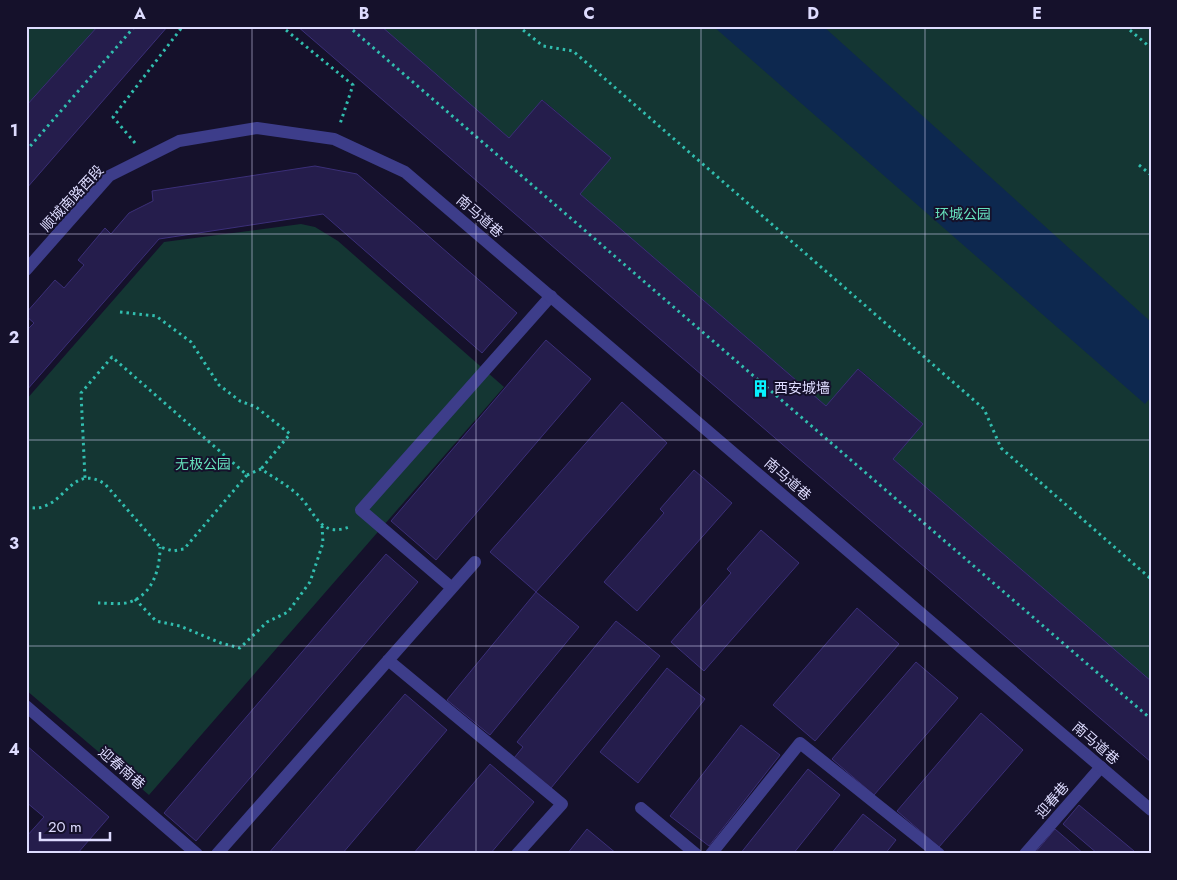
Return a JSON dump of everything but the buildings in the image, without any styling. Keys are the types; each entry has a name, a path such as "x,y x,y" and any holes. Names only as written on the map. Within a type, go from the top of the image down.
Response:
{"street":[{"name":"顺城南路西段","path":"26,270 109,176 179,141 256,128 334,139 405,172"},
{"name":"南马道巷","path":"405,172 1151,810"},
{"path":"452,588 361,510 551,296"},
{"path":"217,854 475,562"},
{"path":"388,660 562,804 517,854"},
{"name":"迎春南巷","path":"26,706 197,854"},
{"path":"711,854 800,744 939,854"},
{"name":"迎春巷","path":"1024,854 1101,767"},
{"path":"642,808 696,854"}],"path":[{"path":"26,152 135,26"},
{"path":"147,157 113,117 183,26"},
{"path":"281,26 353,85 334,139"},
{"path":"348,26 1151,719"},
{"path":"518,26 543,46 573,51 984,409 1001,448 1151,579"},
{"path":"1125,26 1151,48"},
{"path":"1138,165 1151,175"},
{"path":"26,506 37,508 47,506 72,484 86,478 97,478 105,484 160,547 173,551 184,549 247,475 261,470 290,434 256,407 240,401 219,385 191,342 156,316 120,312"},
{"path":"86,478 81,393 112,357 247,475"},
{"path":"134,599 156,621 180,626 221,643 240,648 267,622 288,612 310,582 324,543 322,526 298,494 261,470"},
{"path":"322,526 341,530 370,518"},
{"path":"98,603 128,602 143,595 153,582 160,561 160,547"}],"green space":[{"path":"26,26 98,26 26,106"},
{"name":"环城公园","path":"381,26 1151,26 1151,681 893,459 923,424 859,369 826,406 580,194 610,158 543,100 509,138"},
{"name":"无极公园","path":"301,224 315,227 338,241 504,387 149,795 26,690 26,400 164,242"}],"water":[{"path":"713,26 823,26 1151,322 1151,397 1145,404"}],"place":[{"name":"西安城墙","path":"760,388"}]}
